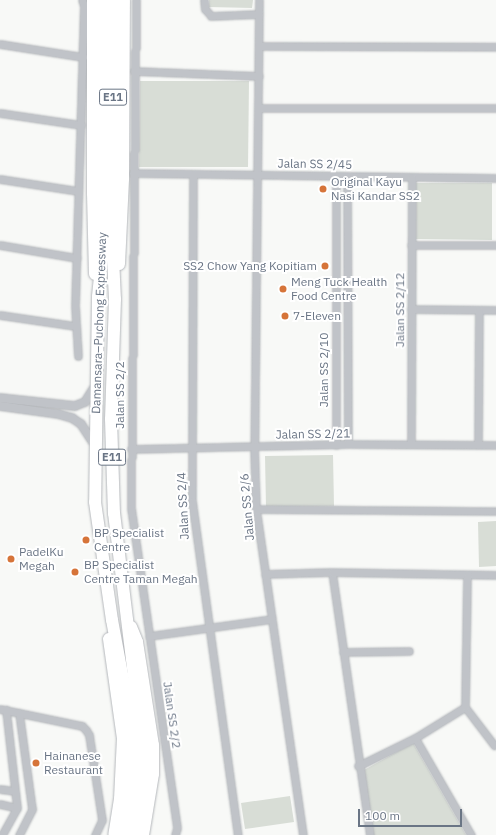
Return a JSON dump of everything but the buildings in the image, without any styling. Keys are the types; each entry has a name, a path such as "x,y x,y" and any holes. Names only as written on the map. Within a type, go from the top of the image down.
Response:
{"highway":[{"path":"93,0 92,193 98,297"},
{"name":"Damansara–Puchong Expressway","path":"103,0 108,194 115,299 111,419 114,505 127,615 133,765 131,802 124,835"},
{"name":"Damansara–Puchong Expressway","path":"113,0 108,194 98,297 94,444 95,502 112,620 140,725 143,765 140,806 134,835"},
{"path":"115,299 122,238 124,0"},
{"path":"127,615 137,642 152,745 153,774 143,835"},
{"path":"112,620 109,642 123,738 123,767 114,835"}],"street":[{"path":"78,356 75,326 83,57 84,6 82,0"},
{"name":"Jalan SS 2/2","path":"136,0 134,71 131,508 177,828 175,835"},
{"path":"204,0 204,9 211,16 259,14"},
{"name":"Jalan SS 2/6","path":"259,0 254,446 256,509 303,835"},
{"path":"0,44 83,57"},
{"path":"259,46 496,47"},
{"path":"134,71 259,76"},
{"path":"258,108 496,108"},
{"path":"0,112 80,125"},
{"name":"Jalan SS 2/45","path":"133,173 496,178"},
{"name":"Jalan SS 2/4","path":"193,174 192,507 238,835"},
{"name":"Jalan SS 2/10","path":"336,176 336,445"},
{"name":"Jalan SS 2/10","path":"347,176 348,444"},
{"name":"Jalan SS 2/12","path":"411,444 410,309 412,177"},
{"path":"0,180 78,191"},
{"path":"0,245 77,258"},
{"path":"411,245 496,245"},
{"path":"410,309 496,310"},
{"path":"478,445 479,310"},
{"path":"0,314 75,326"},
{"path":"0,398 75,406 85,402 96,384"},
{"path":"0,406 58,414 72,418 81,424 94,444"},
{"name":"Jalan SS 2/21","path":"131,449 348,444 496,445"},
{"path":"256,509 496,511"},
{"path":"265,574 332,572 496,576"},
{"path":"332,572 358,766 370,835"},
{"path":"467,576 465,707 494,745"},
{"path":"149,636 272,619"},
{"path":"343,652 409,651"},
{"path":"358,766 415,738 465,707"},
{"path":"3,709 82,726 89,735 102,820 95,835"},
{"path":"2,835 17,808 8,726 3,709"},
{"path":"8,726 19,713"},
{"path":"18,835 32,809 19,713"},
{"path":"0,722 8,726"},
{"path":"415,738 471,835"},
{"path":"0,788 15,791"},
{"path":"0,804 17,808"}],"shaded area":[{"path":"209,0 253,0 252,8 209,7"},
{"path":"140,81 249,81 248,167 139,167"},
{"path":"416,183 492,183 492,240 416,239"},
{"path":"333,455 334,506 266,507 265,456"},
{"path":"496,521 496,566 479,567 478,522"},
{"path":"413,743 466,835 373,835 364,770"},
{"path":"290,796 294,822 245,829 241,803"}],"place":[{"name":"Original Kayu Nasi Kandar SS2","path":"323,189"},
{"name":"SS2 Chow Yang Kopitiam","path":"325,266"},
{"name":"Meng Tuck Health Food Centre","path":"283,289"},
{"name":"7-Eleven","path":"285,316"},
{"name":"BP Specialist Centre","path":"86,540"},
{"name":"PadelKu Megah","path":"11,559"},
{"name":"BP Specialist Centre Taman Megah","path":"75,572"},
{"name":"Hainanese Restaurant","path":"36,763"}]}
